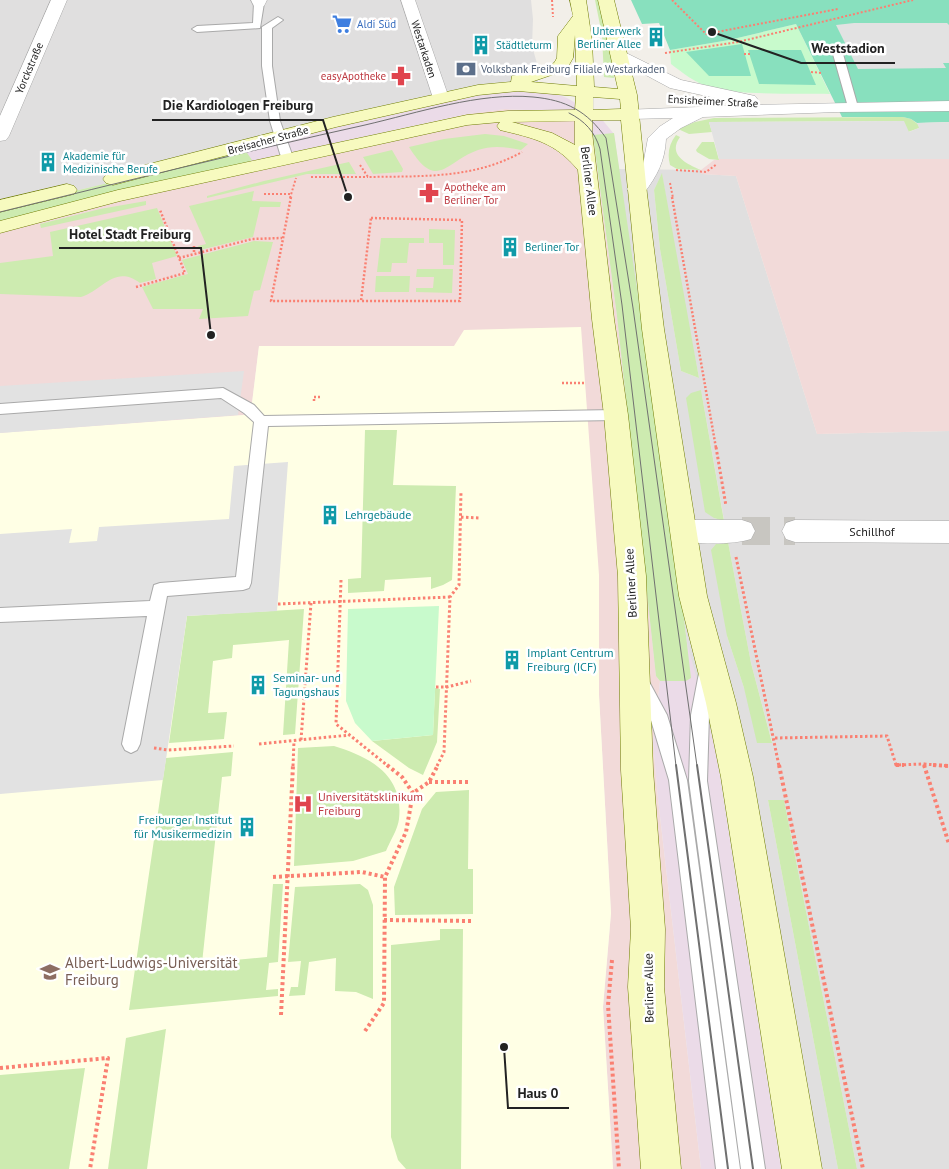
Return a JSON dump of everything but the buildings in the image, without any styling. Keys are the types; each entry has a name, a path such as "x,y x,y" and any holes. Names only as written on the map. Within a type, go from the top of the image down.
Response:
{"main road":[{"path":"606,0 628,95 654,329 693,596 710,665 722,703 738,777 802,1169"},
{"path":"478,90 539,75 560,66 565,58 566,36 579,7"},
{"name":"Berliner Allee","path":"579,7 586,60 583,132 616,415 632,576 638,777 648,929 646,987 661,1169"},
{"name":"Breisacher Straße","path":"0,206 241,148 281,136 478,90 518,86 628,95"},
{"name":"Ensisheimer Straße","path":"584,116 630,114"},
{"name":"Breisacher Straße","path":"0,226 118,196 292,168 467,120 502,115 584,116"},
{"path":"467,120 528,130 545,136 567,148 587,168"}],"street":[{"name":"Yorckstraße","path":"0,136 59,0"},
{"name":"Westarkaden","path":"408,0 441,98"},
{"path":"620,55 676,84 768,104"},
{"name":"Ensisheimer Straße","path":"628,95 768,104 798,108"},
{"name":"Ensisheimer Straße","path":"630,114 798,108 949,106"},
{"name":"Ensisheimer Straße","path":"637,189 649,174 656,160 657,138 667,129 684,119 706,112"},
{"path":"684,531 737,531"},
{"name":"Schillhof","path":"795,531 949,532"}],"lane":[{"path":"197,29 257,26 259,1"},
{"path":"278,20 267,27 267,66 275,121 292,168"},
{"path":"836,47 853,107"},
{"path":"0,409 223,393 249,409 261,421 616,415"},
{"path":"131,744 160,590 244,583 261,421"},
{"path":"0,615 157,608"},
{"path":"710,665 700,714 698,781 753,1169"},
{"path":"634,671 658,715 678,780 728,1169"}],"path":[{"path":"672,0 706,34 838,8"},
{"path":"663,54 738,42 913,0"},
{"path":"362,21 414,16"},
{"path":"744,54 750,54"},
{"path":"306,177 368,177 475,172 514,158 545,136"},
{"path":"359,164 368,177"},
{"path":"667,170 706,172 717,164"},
{"path":"292,168 291,194 270,301 361,301 460,301 462,220 371,218 361,301"},
{"path":"669,180 737,531 758,669 775,738 863,1169"},
{"path":"264,194 291,194"},
{"path":"136,287 184,273 160,210"},
{"path":"179,258 252,239 282,238"},
{"path":"194,246 194,254"},
{"path":"562,383 573,383"},
{"path":"413,793 429,782 444,752 450,597 459,585 462,491"},
{"path":"461,518 479,518"},
{"path":"342,580 336,724 402,777 413,793 406,832 385,877 384,1003 366,1031"},
{"path":"278,604 450,597"},
{"path":"301,740 311,603"},
{"path":"436,687 447,687 471,682"},
{"path":"259,744 350,735"},
{"path":"775,738 887,736 896,765 924,764 949,766"},
{"path":"281,1015 294,741"},
{"path":"131,744 168,750 234,746"},
{"path":"924,764 949,844"},
{"path":"429,782 469,782"},
{"path":"273,877 362,872 385,877"},
{"path":"384,920 472,921"},
{"path":"0,1068 108,1058 90,1169"}],"shaded area":[{"path":"0,0 531,0 533,19 532,46 538,67 538,92 245,150 0,209"},
{"path":"854,23 947,23 949,25 949,63 943,63 946,68 858,69 836,25"},
{"path":"519,91 556,94 567,98 600,117 614,134 687,643 716,750 781,1169 701,1169 653,742 660,681 656,676 617,316 593,135 577,121 550,111 505,109 467,114 168,180 45,199 301,134 457,98"},
{"path":"505,109 550,111 577,121 593,135 617,316 656,676 660,681 653,742 701,1169 613,1169 603,1007 611,913 599,695 599,575 455,346 259,346 252,403 244,415 0,433 0,223 248,162 467,114"},
{"path":"904,121 909,132 919,128 917,123 949,122 949,159 719,159 709,122"},
{"path":"949,159 949,431 817,434 736,176 701,174 701,170 714,160"},
{"path":"618,169 701,170 702,174 736,176 817,434 949,431 949,1169 857,1169 784,800 768,800 838,1169 781,1169 716,750 691,678 677,560","holes":["662,174 677,264 699,378 681,371 660,249 654,190","701,390 724,521 714,518","728,542 751,663 772,742 744,688 727,636"]},
{"name":"Universitätsklinikum Freiburg","path":"581,327 599,575 599,695 611,913 603,1007 613,1169 0,1169 0,433 244,415 252,403 259,346 454,346 464,330"},
{"path":"244,371 238,415 0,433 0,386"},
{"path":"288,462 277,611 187,616 163,780 0,794 0,534 72,529 69,543 97,541 99,527 229,519 234,466"}],"green space":[{"path":"595,0 599,0 607,30 614,78 604,77 602,35"},
{"path":"631,0 949,0 949,122 917,123 903,117 842,117 796,24 729,40 670,50 659,23 642,24"},
{"path":"796,24 830,94 753,93 723,90 699,83 671,64 670,50 729,40"},
{"path":"742,44 751,76 709,76 686,52"},
{"path":"748,50 801,50 816,85 759,84"},
{"path":"903,117 911,119 919,125 919,128 908,132 903,121 709,122 712,132 689,134 678,129 695,122 714,118"},
{"path":"614,133 677,560 691,678 686,681 660,681 656,676 617,316 593,135"},
{"path":"485,134 504,136 528,144 521,150 500,147 483,148 442,170 434,171 419,161 409,147 444,139"},
{"path":"676,135 680,137 677,143 677,154 685,162 701,170 677,169 670,165 669,149"},
{"path":"702,142 714,142 719,160 709,159 697,152 696,150"},
{"path":"245,150 252,160 248,162 0,223 0,209"},
{"path":"392,150 403,169 402,172 373,174 363,157"},
{"path":"349,162 356,174 307,174 207,198 207,196 264,181"},
{"path":"662,173 699,378 681,371 660,249 654,190"},
{"path":"254,191 252,201 281,202 280,207 260,207 253,237 200,250 198,246 206,244 189,206"},
{"path":"146,201 146,205 41,228 40,224 100,209"},
{"path":"157,208 177,256 152,263 156,279 140,283 123,276 116,277 81,297 0,294 0,263 53,256 50,232"},
{"path":"429,229 455,230 454,265 443,265 443,243 429,243"},
{"path":"381,238 424,238 424,243 409,243 407,263 392,263 391,272 377,272"},
{"path":"254,241 273,242 260,290 254,291 248,316 199,319 203,309 153,309 142,287 188,274 182,260"},
{"path":"417,269 453,269 452,293 416,292 416,288 433,288 434,277 416,277"},
{"path":"376,276 410,276 409,292 375,292"},
{"path":"701,390 724,521 714,518 705,512 686,398 691,393"},
{"path":"365,430 397,430 393,485 456,486 452,580 443,585 431,589 431,577 385,580 384,591 348,593 348,579 361,578"},
{"path":"728,542 751,663 772,743 757,743 744,688 727,636 711,550 716,544"},
{"path":"439,606 433,735 372,741 355,723 346,701 348,609"},
{"path":"304,609 295,734 283,735 289,640 233,645 232,658 213,661 208,713 227,712 224,739 169,743 187,616"},
{"path":"435,688 440,689 437,742 423,775 409,768 372,741 433,735"},
{"path":"334,746 372,762 390,779 396,791 399,804 397,827 386,851 353,861 294,866 298,748"},
{"path":"233,752 231,776 222,777 202,963 267,957 273,884 283,884 278,962 269,963 266,990 278,989 278,996 129,1010 166,758"},
{"path":"469,790 468,869 473,869 473,914 395,915 394,887 422,809 436,792"},
{"path":"768,800 784,800 857,1169 838,1169"},
{"path":"360,884 368,890 373,905 373,999 356,992 335,991 336,958 309,962 305,995 289,996 291,987 298,987 301,961 288,962 295,887"},
{"path":"440,929 463,929 461,1169 406,1169 398,1160 391,1137 391,945 440,940"},
{"path":"166,1029 147,1169 108,1169 126,1038"},
{"path":"85,1068 69,1169 0,1169 0,1075"}],"tunnel":[{"path":"742,531 795,531"}],"tram line":[{"path":"0,212 228,156 470,100 513,96 533,97 566,104 583,114 606,138 633,308 697,766"},
{"path":"569,113 589,128 600,149 622,305 676,766"},
{"path":"676,765 728,1169"},
{"path":"697,765 753,1169"}],"place":[{"name":"Aldi Süd","path":"342,24"},
{"name":"Weststadion","path":"712,32"},
{"name":"Unterwerk Berliner Allee","path":"656,37"},
{"name":"Städtleturm","path":"481,45"},
{"name":"Volksbank Freiburg Filiale Westarkaden","path":"466,69"},
{"name":"easyApotheke","path":"401,76"},
{"name":"Akademie für Medizinische Berufe","path":"48,162"},
{"name":"Apotheke am Berliner Tor","path":"429,193"},
{"name":"Die Kardiologen Freiburg","path":"348,197"},
{"name":"Berliner Tor","path":"510,247"},
{"name":"Hotel Stadt Freiburg","path":"211,335"},
{"name":"Lehrgebäude","path":"330,515"},
{"name":"Implant Centrum Freiburg (ICF)","path":"512,660"},
{"name":"Seminar- und Tagungshaus","path":"258,685"},
{"name":"Universitätsklinikum Freiburg","path":"303,804"},
{"name":"Freiburger Institut für Musikermedizin","path":"247,827"},
{"name":"Albert-Ludwigs-Universität Freiburg","path":"50,972"},
{"name":"Haus 0","path":"504,1047"}]}
